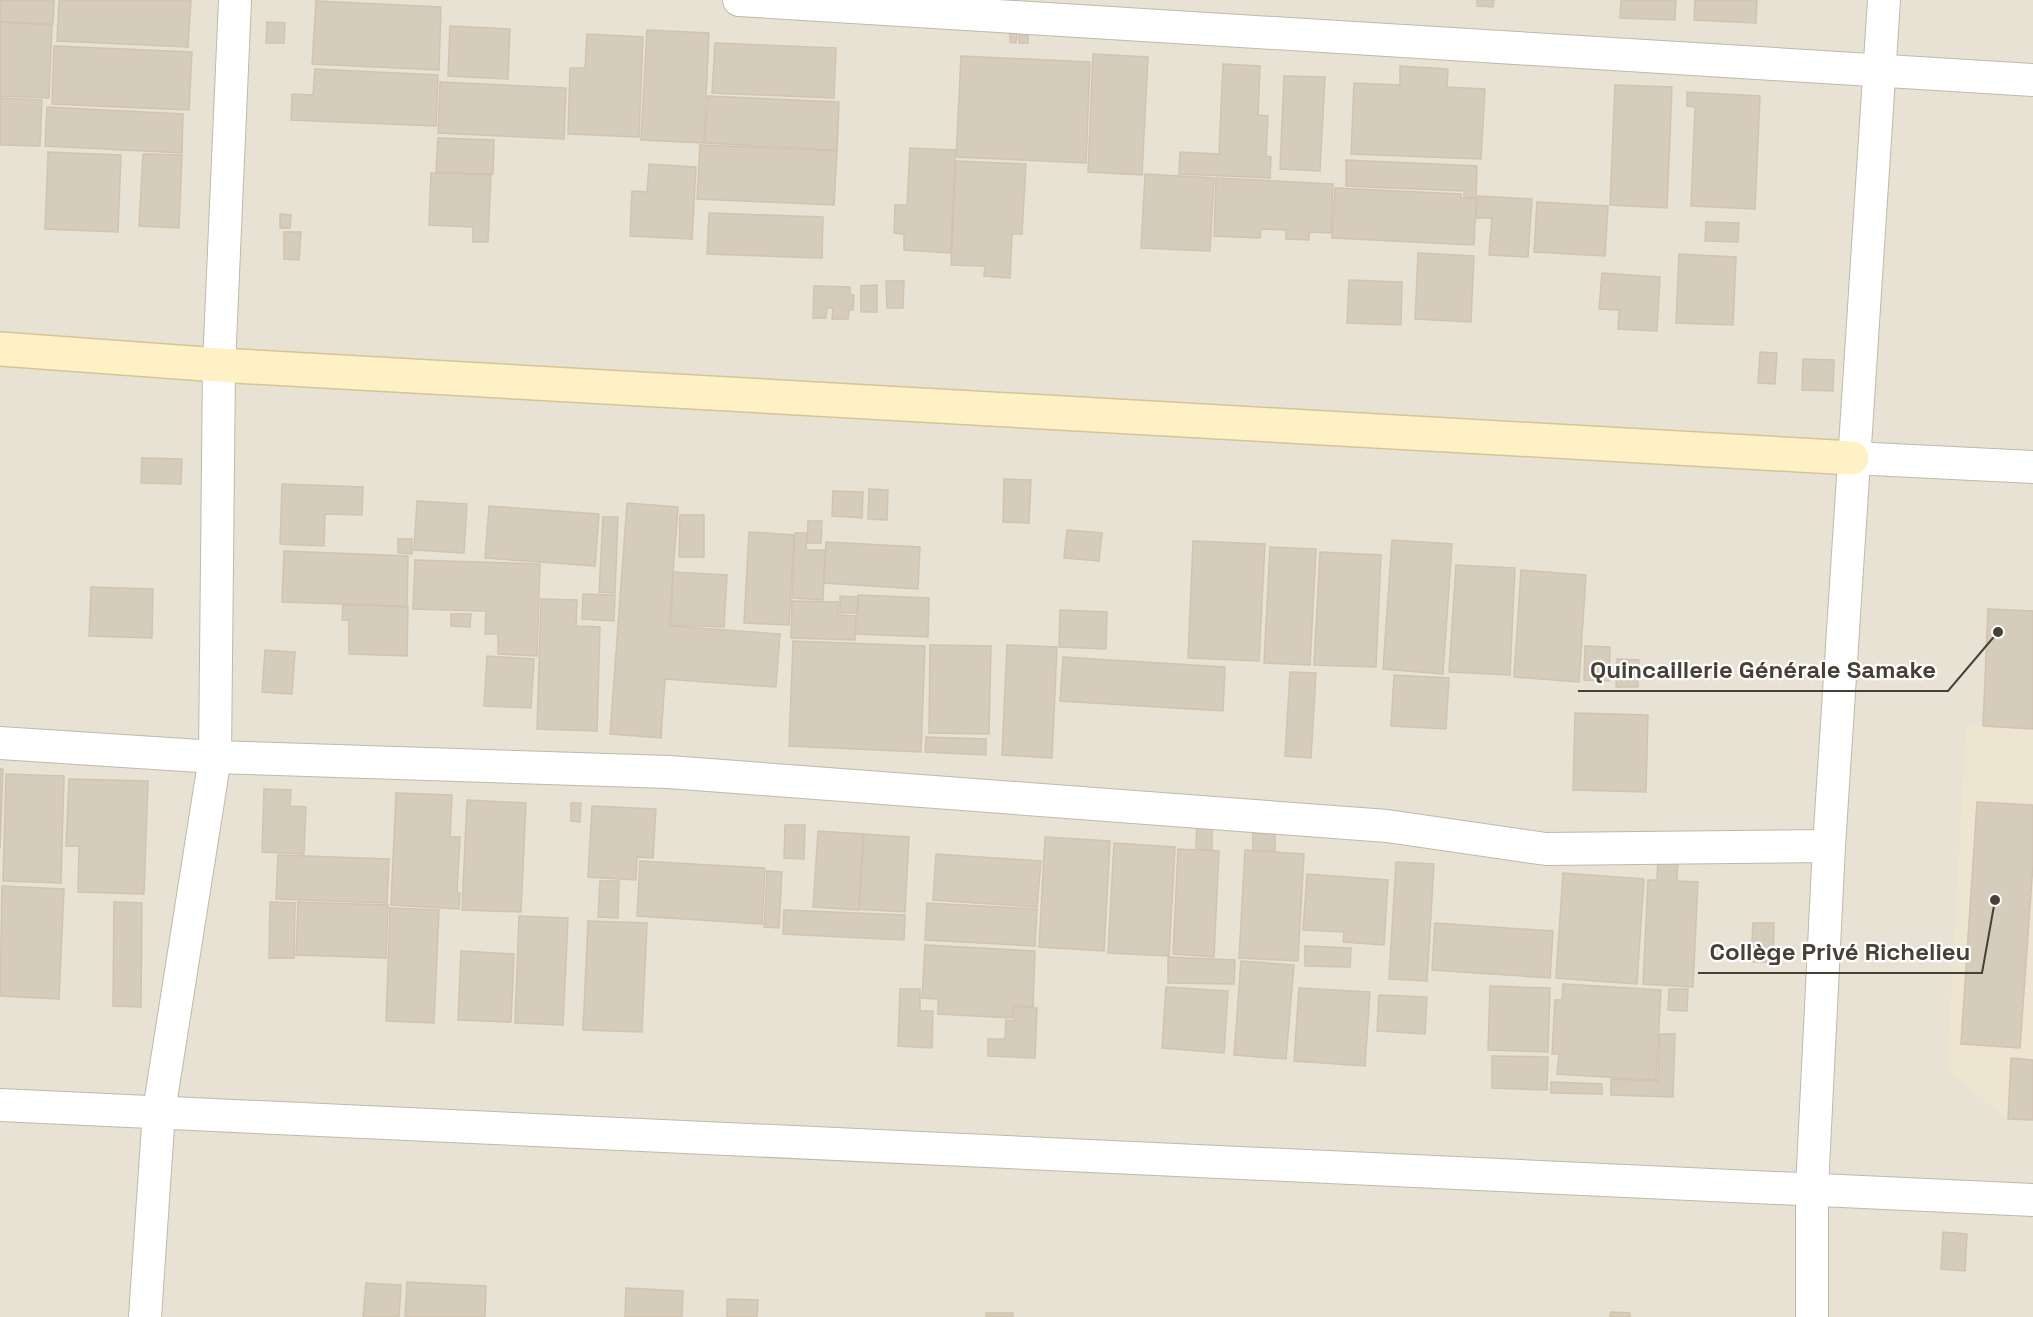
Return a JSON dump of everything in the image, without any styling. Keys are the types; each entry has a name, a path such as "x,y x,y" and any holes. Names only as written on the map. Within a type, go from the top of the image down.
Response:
{"street":[{"path":"145,1317 159,1111 216,757 219,365 235,0"},
{"path":"739,0 2033,80"},
{"path":"1812,1317 1812,1188 1829,846 1852,458 1881,69 1884,0"},
{"path":"0,349 219,365 2033,467"},
{"path":"0,743 216,757 669,772 1387,826 1546,849 1829,846"},
{"path":"0,1105 2033,1200"}],"shaded area":[{"path":"0,0 2033,0 2033,1317 0,1317"},
{"path":"1966,725 2033,729 2033,1120 2008,1119 1947,1071"}],"building":[{"path":"0,0 54,0 53,24 0,22"},
{"path":"59,0 191,0 188,47 57,41"},
{"path":"1477,0 1494,0 1493,7 1477,6"},
{"path":"1621,0 1676,0 1675,20 1620,18"},
{"path":"1695,0 1757,0 1756,23 1694,20"},
{"path":"316,1 441,7 439,70 312,64"},
{"path":"0,22 52,25 49,98 0,96"},
{"path":"267,22 285,23 284,43 266,43"},
{"path":"450,26 510,29 508,79 448,76"},
{"path":"647,30 709,33 704,143 641,140"},
{"path":"1010,33 1017,33 1016,43 1010,42"},
{"path":"587,34 643,37 639,137 568,134 570,68 585,68"},
{"path":"1019,35 1028,35 1028,43 1019,43"},
{"path":"715,43 836,48 834,98 712,93"},
{"path":"54,46 192,52 189,110 52,104"},
{"path":"1093,54 1148,57 1142,175 1088,172"},
{"path":"961,56 1090,62 1086,163 956,157"},
{"path":"1223,64 1260,66 1258,115 1268,116 1266,156 1271,157 1270,178 1179,174 1180,152 1219,154"},
{"path":"1400,66 1448,69 1447,87 1485,89 1481,159 1351,154 1354,83 1400,85"},
{"path":"315,69 438,75 436,126 291,120 292,94 313,95"},
{"path":"1284,76 1325,77 1320,171 1280,169"},
{"path":"440,82 566,88 564,139 438,133"},
{"path":"1615,85 1672,87 1667,208 1610,205"},
{"path":"1687,92 1760,96 1755,209 1691,206 1695,107 1687,106"},
{"path":"708,96 839,102 837,150 705,143"},
{"path":"0,98 42,100 40,146 0,145"},
{"path":"47,107 183,114 182,153 45,146"},
{"path":"438,138 494,140 493,174 436,172"},
{"path":"700,145 837,151 834,205 697,199"},
{"path":"910,148 955,150 951,253 904,250 904,234 894,233 895,205 907,205"},
{"path":"48,152 121,155 118,232 45,229"},
{"path":"143,154 182,155 179,228 139,226"},
{"path":"1346,160 1477,166 1476,198 1464,197 1464,191 1346,186"},
{"path":"956,161 1026,164 1022,234 1012,234 1010,278 984,276 985,266 951,265"},
{"path":"649,164 696,167 692,239 630,236 632,191 647,192"},
{"path":"431,173 491,175 488,242 473,242 473,227 429,225"},
{"path":"1145,174 1214,178 1210,251 1141,248"},
{"path":"1216,178 1333,184 1331,233 1309,232 1309,240 1286,239 1286,230 1261,229 1260,238 1214,236"},
{"path":"1335,188 1461,194 1461,198 1476,199 1474,245 1332,238"},
{"path":"1478,196 1532,199 1528,257 1489,255 1492,218 1476,218"},
{"path":"1537,202 1608,206 1605,256 1534,252"},
{"path":"709,213 823,217 822,258 707,254"},
{"path":"280,214 291,215 290,228 280,228"},
{"path":"1706,222 1739,223 1738,242 1705,241"},
{"path":"284,232 301,232 299,260 284,259"},
{"path":"1418,253 1474,256 1471,322 1415,319"},
{"path":"1679,254 1736,257 1733,325 1676,323"},
{"path":"1602,273 1660,277 1657,331 1618,329 1619,310 1599,309"},
{"path":"1349,280 1402,282 1401,325 1347,323"},
{"path":"886,281 904,281 903,308 887,308"},
{"path":"877,285 877,312 861,312 861,286"},
{"path":"814,286 850,287 850,294 854,295 853,310 849,310 848,319 832,319 833,308 827,308 826,318 813,318"},
{"path":"1760,352 1777,353 1775,384 1758,383"},
{"path":"1803,359 1834,360 1833,391 1802,390"},
{"path":"142,458 182,459 181,484 141,483"},
{"path":"1004,479 1031,480 1029,523 1003,522"},
{"path":"282,484 363,487 362,515 325,514 324,546 280,544"},
{"path":"869,489 888,490 887,520 868,519"},
{"path":"833,491 863,492 862,518 832,516"},
{"path":"417,501 467,504 464,553 414,550"},
{"path":"627,503 678,507 669,626 780,634 776,687 665,679 661,738 610,734"},
{"path":"489,506 599,514 595,566 485,558"},
{"path":"680,515 704,515 704,557 679,557"},
{"path":"603,517 618,517 615,593 599,592"},
{"path":"808,521 822,521 821,543 807,543"},
{"path":"1067,530 1102,533 1099,561 1064,558"},
{"path":"749,532 794,535 789,625 744,623"},
{"path":"795,533 807,533 806,550 825,550 823,600 792,598"},
{"path":"398,539 412,539 412,554 398,553"},
{"path":"1392,540 1452,544 1443,674 1383,669"},
{"path":"1193,541 1265,544 1259,661 1188,658"},
{"path":"826,542 920,547 918,589 824,583"},
{"path":"1270,547 1316,549 1310,665 1264,663"},
{"path":"284,551 408,556 407,606 282,602"},
{"path":"1320,552 1381,555 1376,667 1314,665"},
{"path":"415,560 540,564 537,656 498,654 498,634 485,634 486,611 413,609"},
{"path":"1456,565 1515,568 1510,675 1449,672"},
{"path":"1521,570 1586,575 1579,682 1514,677"},
{"path":"673,572 727,575 724,627 671,625"},
{"path":"91,587 153,589 152,638 89,636"},
{"path":"583,594 615,595 614,621 582,619"},
{"path":"858,595 929,598 928,637 857,634"},
{"path":"840,596 858,597 857,613 840,613"},
{"path":"541,599 577,600 576,626 600,627 597,731 537,729"},
{"path":"792,601 838,602 838,615 856,616 855,640 791,638"},
{"path":"343,605 408,607 407,656 349,654 349,620 342,620"},
{"path":"1988,609 2033,611 2033,729 1983,726"},
{"path":"1060,610 1107,612 1106,649 1059,647"},
{"path":"451,614 471,614 470,627 451,626"},
{"path":"793,641 925,646 921,752 789,746"},
{"path":"930,645 991,646 989,734 929,733"},
{"path":"1007,645 1057,647 1052,758 1002,755"},
{"path":"1585,646 1610,647 1609,681 1584,680"},
{"path":"265,650 295,652 292,694 262,692"},
{"path":"487,656 534,659 531,708 484,706"},
{"path":"1063,657 1225,667 1223,711 1060,701"},
{"path":"1617,659 1639,660 1638,687 1616,687"},
{"path":"1290,672 1316,673 1311,758 1285,756"},
{"path":"1394,675 1449,678 1446,729 1391,726"},
{"path":"1575,713 1648,715 1646,792 1573,790"},
{"path":"926,737 986,739 986,755 925,752"},
{"path":"0,769 3,769 0,848"},
{"path":"6,774 64,776 61,883 3,881"},
{"path":"69,779 148,781 144,894 78,892 79,846 66,846"},
{"path":"264,789 291,790 290,806 306,807 304,854 262,852"},
{"path":"396,793 452,795 450,837 460,837 457,892 460,893 459,909 391,905"},
{"path":"467,800 526,803 521,912 462,910"},
{"path":"1977,802 2033,805 2033,864 2020,1048 1961,1044"},
{"path":"571,803 581,803 580,822 571,821"},
{"path":"592,806 656,809 653,858 637,857 636,880 588,877"},
{"path":"1197,819 1212,819 1212,850 1196,849"},
{"path":"785,825 805,825 804,859 784,858"},
{"path":"818,831 863,834 859,910 813,907"},
{"path":"1253,833 1275,834 1275,851 1253,850"},
{"path":"864,834 909,837 905,912 859,909"},
{"path":"1045,837 1110,841 1104,951 1039,947"},
{"path":"1114,843 1175,847 1169,956 1108,953"},
{"path":"1178,849 1219,851 1214,957 1173,954"},
{"path":"1245,850 1304,854 1298,961 1239,958"},
{"path":"936,854 1041,861 1037,907 933,900"},
{"path":"278,855 389,859 387,903 276,899"},
{"path":"1658,857 1678,858 1677,881 1698,882 1693,987 1643,984 1648,880 1657,880"},
{"path":"640,861 765,868 762,924 637,916"},
{"path":"1396,862 1434,864 1427,981 1389,979"},
{"path":"767,871 782,872 779,928 764,927"},
{"path":"1563,873 1644,879 1637,984 1556,978"},
{"path":"1307,874 1388,880 1384,945 1343,942 1344,932 1303,930"},
{"path":"600,881 619,881 618,918 598,917"},
{"path":"2,886 64,889 59,999 0,996"},
{"path":"114,902 142,903 141,1007 113,1006"},
{"path":"270,902 295,903 294,958 269,958"},
{"path":"298,902 388,905 386,958 296,955"},
{"path":"927,903 1037,909 1035,946 925,940"},
{"path":"390,908 439,910 434,1023 386,1021"},
{"path":"784,910 905,915 904,940 783,934"},
{"path":"519,916 568,918 563,1025 515,1023"},
{"path":"588,921 647,923 642,1032 583,1030"},
{"path":"1435,923 1553,931 1550,978 1432,970"},
{"path":"1753,923 1774,923 1773,962 1751,962"},
{"path":"925,945 1035,951 1033,1007 1013,1005 1012,1018 938,1014 938,999 922,998"},
{"path":"1305,946 1351,948 1350,967 1305,966"},
{"path":"461,951 514,954 511,1022 458,1020"},
{"path":"1168,957 1235,960 1234,984 1168,983"},
{"path":"1241,961 1294,965 1286,1059 1234,1055"},
{"path":"1563,984 1661,990 1656,1080 1557,1074 1559,1054 1552,1054 1555,1000 1562,1000"},
{"path":"1490,986 1550,988 1548,1052 1488,1050"},
{"path":"1166,987 1228,991 1224,1053 1162,1048"},
{"path":"1299,988 1370,992 1365,1066 1294,1061"},
{"path":"900,989 920,989 920,1011 933,1011 932,1048 898,1046"},
{"path":"1669,989 1688,989 1687,1011 1668,1010"},
{"path":"1379,995 1427,997 1425,1034 1377,1031"},
{"path":"1014,1007 1037,1008 1035,1058 988,1056 988,1039 1005,1039 1006,1020 1014,1021"},
{"path":"1660,1034 1675,1034 1673,1097 1611,1095 1611,1079 1658,1081"},
{"path":"1492,1056 1548,1057 1547,1090 1492,1088"},
{"path":"2011,1058 2033,1060 2033,1120 2008,1119"},
{"path":"1551,1082 1602,1084 1602,1094 1551,1093"},
{"path":"1943,1232 1967,1234 1965,1271 1941,1269"},
{"path":"407,1282 486,1286 485,1317 405,1317"},
{"path":"366,1283 401,1285 399,1317 363,1317"},
{"path":"626,1288 683,1291 682,1317 625,1317"},
{"path":"727,1299 758,1300 757,1317 727,1317"},
{"path":"1611,1312 1630,1313 1630,1317 1610,1317"},
{"path":"986,1313 1013,1313 1013,1317 986,1317"}],"place":[{"name":"Quincaillerie Générale Samake","path":"1998,632"},
{"name":"Collège Privé Richelieu","path":"1995,900"}]}
